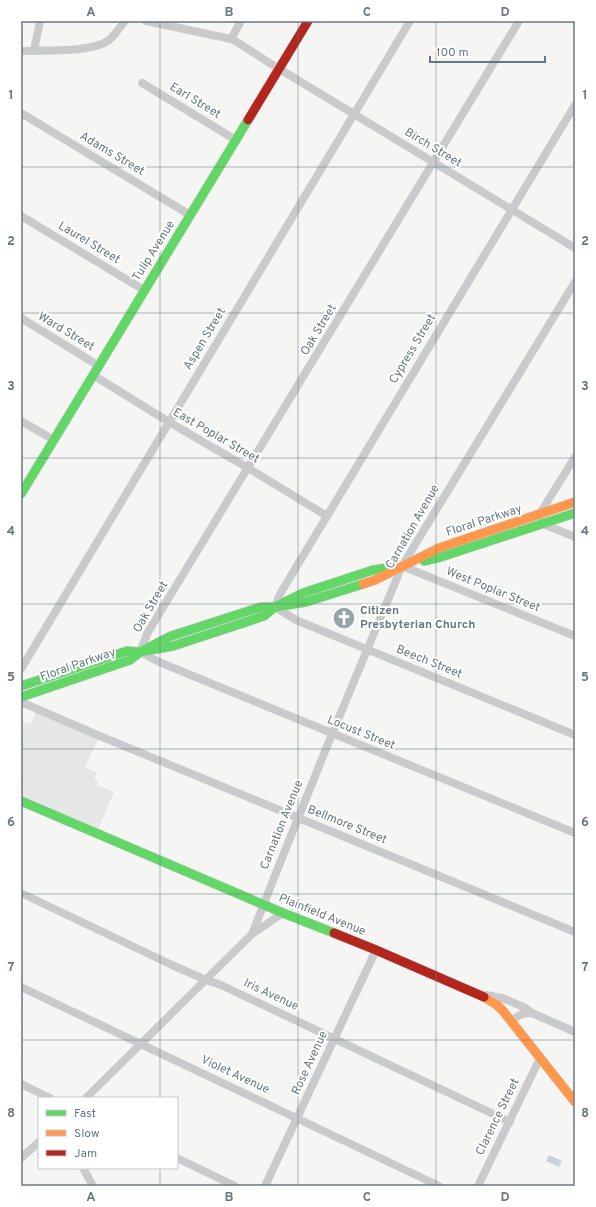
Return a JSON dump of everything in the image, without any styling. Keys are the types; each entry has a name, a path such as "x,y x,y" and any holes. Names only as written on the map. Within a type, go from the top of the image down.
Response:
{"main road":[{"name":"Tulip Avenue","path":"21,494 308,21"},
{"name":"Floral Parkway","path":"541,520 575,502"},
{"name":"Floral Parkway","path":"21,686 127,650 140,652 173,646 264,616 275,607 303,593 335,582 373,570 402,566 441,557 482,539 541,520 575,513"},
{"name":"Floral Parkway","path":"21,697 130,660 140,652 171,636 261,607 275,607 306,602 375,580 402,566"},
{"path":"335,582 338,591"},
{"path":"216,621 219,631"},
{"path":"81,666 84,676"},
{"name":"Plainfield Avenue","path":"21,801 283,913 479,993 497,1005 575,1102"}],"street":[{"path":"34,50 40,21"},
{"path":"21,51 79,49 97,46 109,40 125,21"},
{"name":"Birch Street","path":"146,21 231,39 238,42 575,248"},
{"path":"231,39 241,21"},
{"name":"Aspen Street","path":"21,669 410,21"},
{"name":"Oak Street","path":"140,652 148,632 519,21"},
{"name":"Earl Street","path":"142,83 236,140"},
{"name":"Cypress Street","path":"275,607 280,594 575,105"},
{"name":"Adams Street","path":"21,113 190,215"},
{"name":"Laurel Street","path":"21,216 144,290"},
{"name":"Carnation Avenue","path":"252,934 332,734 402,566 575,282"},
{"name":"Ward Street","path":"21,318 99,366"},
{"name":"East Poplar Street","path":"93,375 327,516"},
{"path":"21,421 54,440"},
{"path":"575,458 541,520 575,537"},
{"name":"West Poplar Street","path":"402,566 575,636"},
{"name":"Beech Street","path":"275,607 296,620 575,735"},
{"name":"Locust Street","path":"140,652 165,665 575,833"},
{"name":"Bellmore Street","path":"21,702 575,932"},
{"name":"Iris Avenue","path":"21,893 206,980 221,985 510,1122"},
{"name":"Carnation Avenue","path":"87,1097 252,934 283,913"},
{"name":"Rose Avenue","path":"266,1186 376,950"},
{"name":"Violet Avenue","path":"21,987 439,1186"},
{"path":"479,993 502,998 575,1032"},
{"path":"511,1022 519,1014 532,1013"},
{"name":"Clarence Street","path":"478,1186 540,1058"},
{"path":"21,1084 48,1097"},
{"path":"21,1158 38,1143"},
{"path":"178,1158 236,1186"},
{"path":"84,1169 93,1186"}],"shaded area":[{"path":"36,711 99,737 85,767 97,773 94,779 98,781 97,785 114,792 97,832 21,800 21,721 31,724"},
{"path":"549,1155 562,1161 559,1167 546,1161"}],"traffic: fast":[{"path":"21,494 248,120"},
{"path":"424,561 441,557 575,513"},
{"path":"21,697 130,660 140,652 171,636 261,607 275,607 303,593 373,570 394,567"},
{"path":"21,686 127,651 140,652 173,646 264,616 275,607 306,602 363,584"},
{"path":"21,801 283,913 334,933"}],"traffic: slow":[{"path":"363,584 375,580 439,548 575,502"},
{"path":"484,997 497,1005 503,1011 575,1102"}],"traffic: jam":[{"path":"248,120 308,21"},
{"path":"334,933 484,997"}],"place":[{"name":"Citizen Presbyterian Church","path":"344,618"}]}
